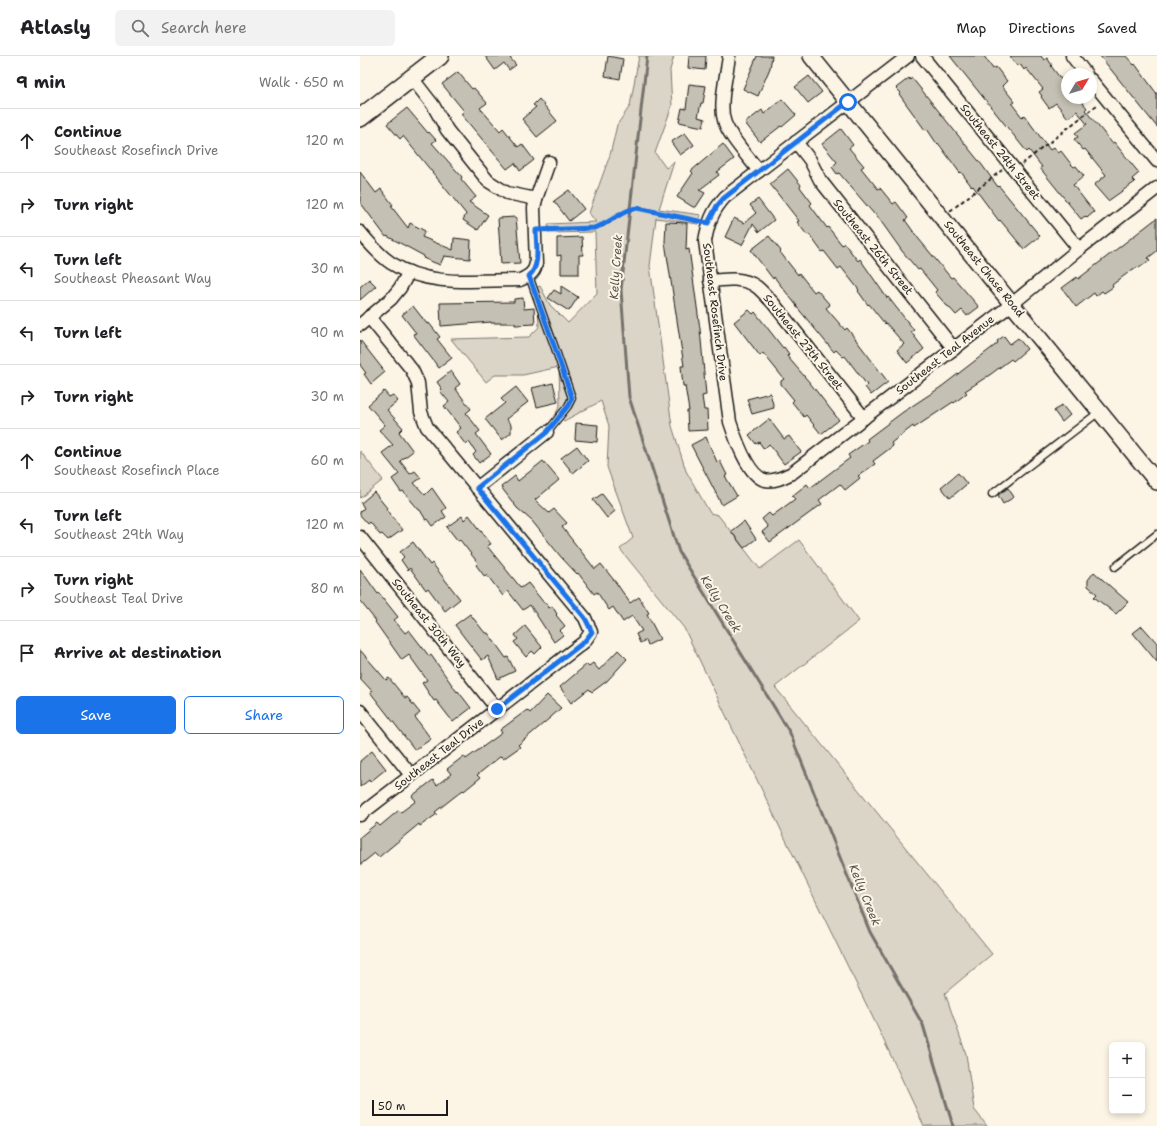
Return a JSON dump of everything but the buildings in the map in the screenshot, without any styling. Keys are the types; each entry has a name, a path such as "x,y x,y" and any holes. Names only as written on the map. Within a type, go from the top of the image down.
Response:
{"main road":[{"path":"360,118 440,56"}],"street":[{"path":"729,56 722,108 724,121 730,133 759,171"},
{"name":"Southeast Chase Road","path":"811,56 1157,482"},
{"name":"Southeast Rosefinch Drive","path":"764,480 755,474 747,462 738,446 730,422 705,241 708,223 717,206 724,198 908,56"},
{"name":"Southeast 24th Street","path":"922,56 1079,249"},
{"path":"1072,56 1081,68"},
{"path":"412,78 434,105 447,130 488,181 507,193 536,199"},
{"path":"1097,87 1157,161"},
{"name":"Southeast 26th Street","path":"796,142 810,160 820,180 954,348"},
{"path":"360,232 373,248 390,262 409,272 426,278 446,281 520,280 529,276 534,271 536,264 536,230 534,208 549,162"},
{"name":"Southeast Teal Avenue","path":"764,480 778,480 792,473 1012,304 1157,188"},
{"path":"409,272 400,288 391,299 365,321 412,370 418,382 421,412 427,427 477,488 547,432"},
{"name":"Southeast 27th Street","path":"710,281 732,279 744,281 756,286 773,303 864,418"},
{"name":"Southeast Teal Drive","path":"360,814 584,642 592,632 585,618 477,488"},
{"name":"Southeast 30th Way","path":"360,537 497,709"},
{"path":"360,711 411,775"}],"lane":[{"path":"529,276 572,398 568,406 547,432"},
{"path":"992,494 1100,411"},
{"path":"1115,567 1157,534"}],"path":[{"path":"941,217 1106,98"},
{"path":"536,230 594,228 603,226 629,209 637,208 708,223"}],"shaded area":[{"path":"639,56 674,56 670,70 672,106 655,153 666,168 674,162 659,209 701,215 698,224 656,218 650,266 672,426 686,471 710,513 718,515 760,569 799,540 859,621 775,687 992,954 945,993 966,1054 974,1109 987,1126 924,1126 684,628 620,549 633,538 607,467 609,426 601,401 564,421 556,413 560,405 559,367 523,375 495,375 486,382 451,339 529,337 539,327 538,306 532,290 540,286 550,305 568,323 597,293 595,232 549,233 548,224 596,222 589,213 610,155 617,125 630,106"},
{"path":"360,451 383,480 360,498"}],"waterway":[{"name":"Kelly Creek","path":"647,56 621,290 629,397 679,552 790,733 870,932 923,1025 953,1126"}],"route":[{"path":"497,709 584,642 592,632 585,618 477,488 547,432 568,406 572,398 529,276 534,271 536,264 536,230 594,228 603,226 629,209 637,208 708,223 717,206 724,198 848,102"}]}
